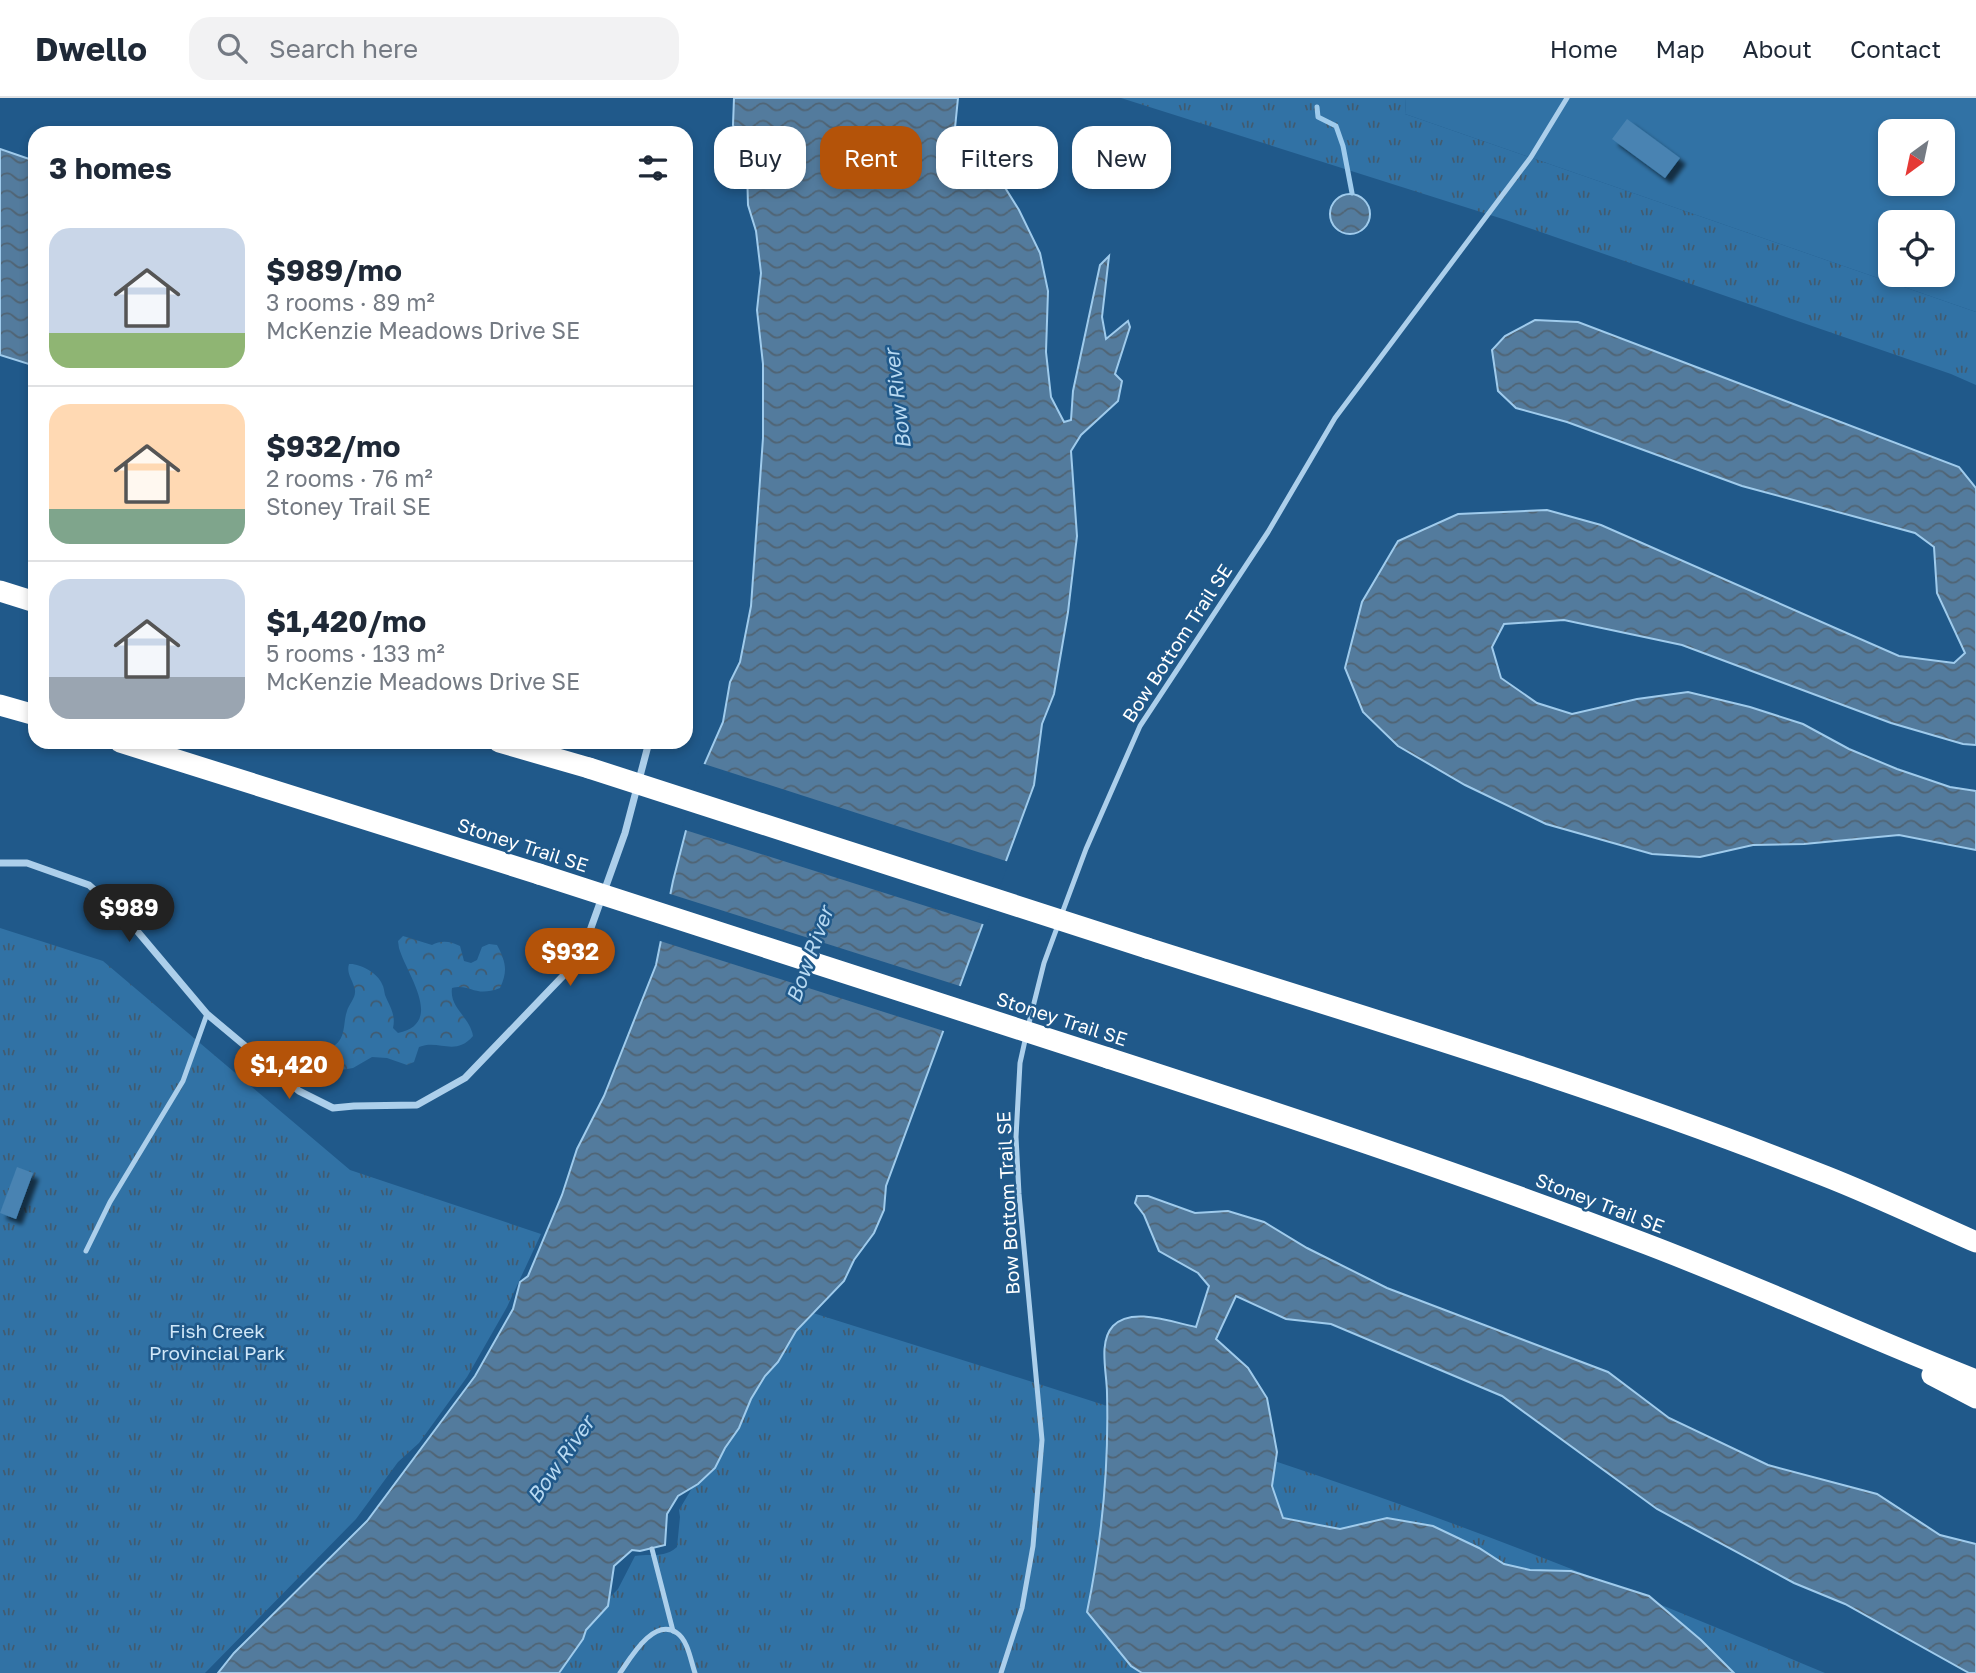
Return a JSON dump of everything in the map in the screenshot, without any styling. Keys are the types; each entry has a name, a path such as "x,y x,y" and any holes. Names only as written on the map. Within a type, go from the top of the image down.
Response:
{"highway":[{"path":"0,591 28,600"},
{"path":"0,705 28,713"},
{"name":"Stoney Trail SE","path":"142,749 539,874 1381,1147 1636,1240 1976,1380"},
{"path":"523,749 1480,1054 1976,1230"},
{"path":"1826,1176 1976,1242"},
{"path":"1784,1299 1976,1398"}],"street":[{"path":"0,863 27,863 89,885 127,919 207,1014 299,1091 333,1108 416,1105 465,1078 562,976 587,939 625,833 647,749"}],"lane":[{"name":"Bow Bottom Trail SE","path":"1001,1673 1024,1596 1033,1546 1042,1440 1016,1137 1020,1063 1048,951 1086,849 1140,726 1268,532 1335,418 1531,157 1567,98"},
{"path":"86,1251 110,1202 183,1081 207,1014"},
{"path":"652,1549 673,1631"},
{"path":"620,1673 651,1633 666,1629 677,1633 683,1640 695,1673"}],"green space":[{"path":"1121,98 1406,98 1405,114 1878,278 1878,287 1904,287 1976,312 1976,385 1951,374 1506,220"},
{"path":"1406,98 1976,98 1976,312 1904,287 1955,287 1955,210 1878,210 1878,278 1405,114"},
{"name":"Fish Creek Provincial Park","path":"0,928 103,961 350,1170 541,1234 507,1307 467,1377 419,1443 398,1462 356,1519 205,1673 0,1673"},
{"path":"403,936 432,945 442,942 456,944 460,946 464,961 471,963 477,960 482,947 497,945 505,966 500,988 484,992 464,987 452,988 454,1001 473,1036 453,1047 419,1047 414,1062 407,1065 387,1058 372,1057 353,1068 317,1074 305,1069 304,1062 329,1049 341,1038 347,1011 355,993 348,971 349,964 368,970 380,980 393,1015 393,1028 398,1033 412,1028 419,1019 419,997 399,948 398,941"},
{"path":"813,1313 1160,1423 1368,1493 1598,1579 1825,1673 536,1673 618,1589 635,1556 662,1554 677,1547 679,1510 762,1371"}],"water":[{"name":"Bow River","path":"734,98 958,98 955,126 936,126 936,189 1006,189 1019,210 1040,253 1048,291 1046,352 1051,397 1064,422 1071,420 1073,391 1100,265 1109,256 1102,317 1106,339 1128,321 1130,327 1115,374 1122,381 1118,401 1081,435 1071,451 1077,536 1054,694 1042,724 1034,785 886,1186 884,1210 874,1233 854,1260 844,1281 796,1331 778,1362 765,1376 715,1468 698,1484 678,1496 667,1514 665,1545 640,1551 632,1550 614,1566 608,1606 586,1630 583,1639 559,1673 218,1673 234,1653 367,1521 475,1376 513,1309 520,1282 528,1276 562,1195 577,1149 604,1096 656,965 673,881 701,772 723,722 730,682 740,662 751,606 763,438 763,364 757,310 761,273 748,189 806,189 806,126 733,125"},
{"path":"0,149 28,159 28,364 0,355"},
{"path":"1350,194 1358,195 1364,200 1369,206 1369,222 1364,228 1358,233 1350,234 1342,233 1336,228 1331,222 1330,214 1331,206 1336,200 1342,195"},
{"path":"1535,320 1578,322 1959,467 1976,488 1976,745 1963,744 1891,723 1682,645 1564,620 1504,624 1492,647 1501,678 1537,703 1572,714 1637,699 1688,692 1750,707 1803,724 1849,749 1897,769 1950,787 1976,791 1976,850 1899,835 1804,844 1753,845 1700,857 1652,854 1546,824 1465,785 1398,746 1363,712 1345,668 1362,602 1398,541 1458,514 1547,510 1601,525 1899,656 1954,663 1965,653 1937,593 1934,547 1915,533 1742,486 1567,422 1516,408 1498,391 1492,350 1505,336"},
{"path":"1137,1196 1148,1196 1195,1213 1228,1211 1264,1222 1307,1248 1387,1288 1608,1372 1669,1418 1768,1465 1877,1494 1940,1535 1976,1544 1976,1673 1969,1673 1845,1604 1794,1583 1657,1509 1502,1396 1331,1324 1286,1319 1236,1296 1216,1339 1248,1368 1267,1398 1277,1452 1272,1486 1283,1518 1340,1529 1387,1518 1433,1526 1479,1548 1504,1564 1530,1570 1571,1571 1649,1596 1701,1640 1734,1673 1142,1673 1131,1666 1087,1612 1097,1558 1106,1476 1106,1340 1113,1326 1131,1317 1142,1316 1196,1327 1209,1286 1198,1273 1159,1251 1144,1215 1135,1203"}],"pier":[{"path":"701,763 1009,862 986,925 682,829"},
{"path":"667,893 963,987 947,1032 657,940"}],"building":[{"path":"1627,119 1680,158 1665,178 1612,139"},
{"path":"17,1167 33,1173 16,1219 0,1213"}],"waterway":[{"path":"1317,107 1318,117 1336,126 1343,146 1352,193"}]}
